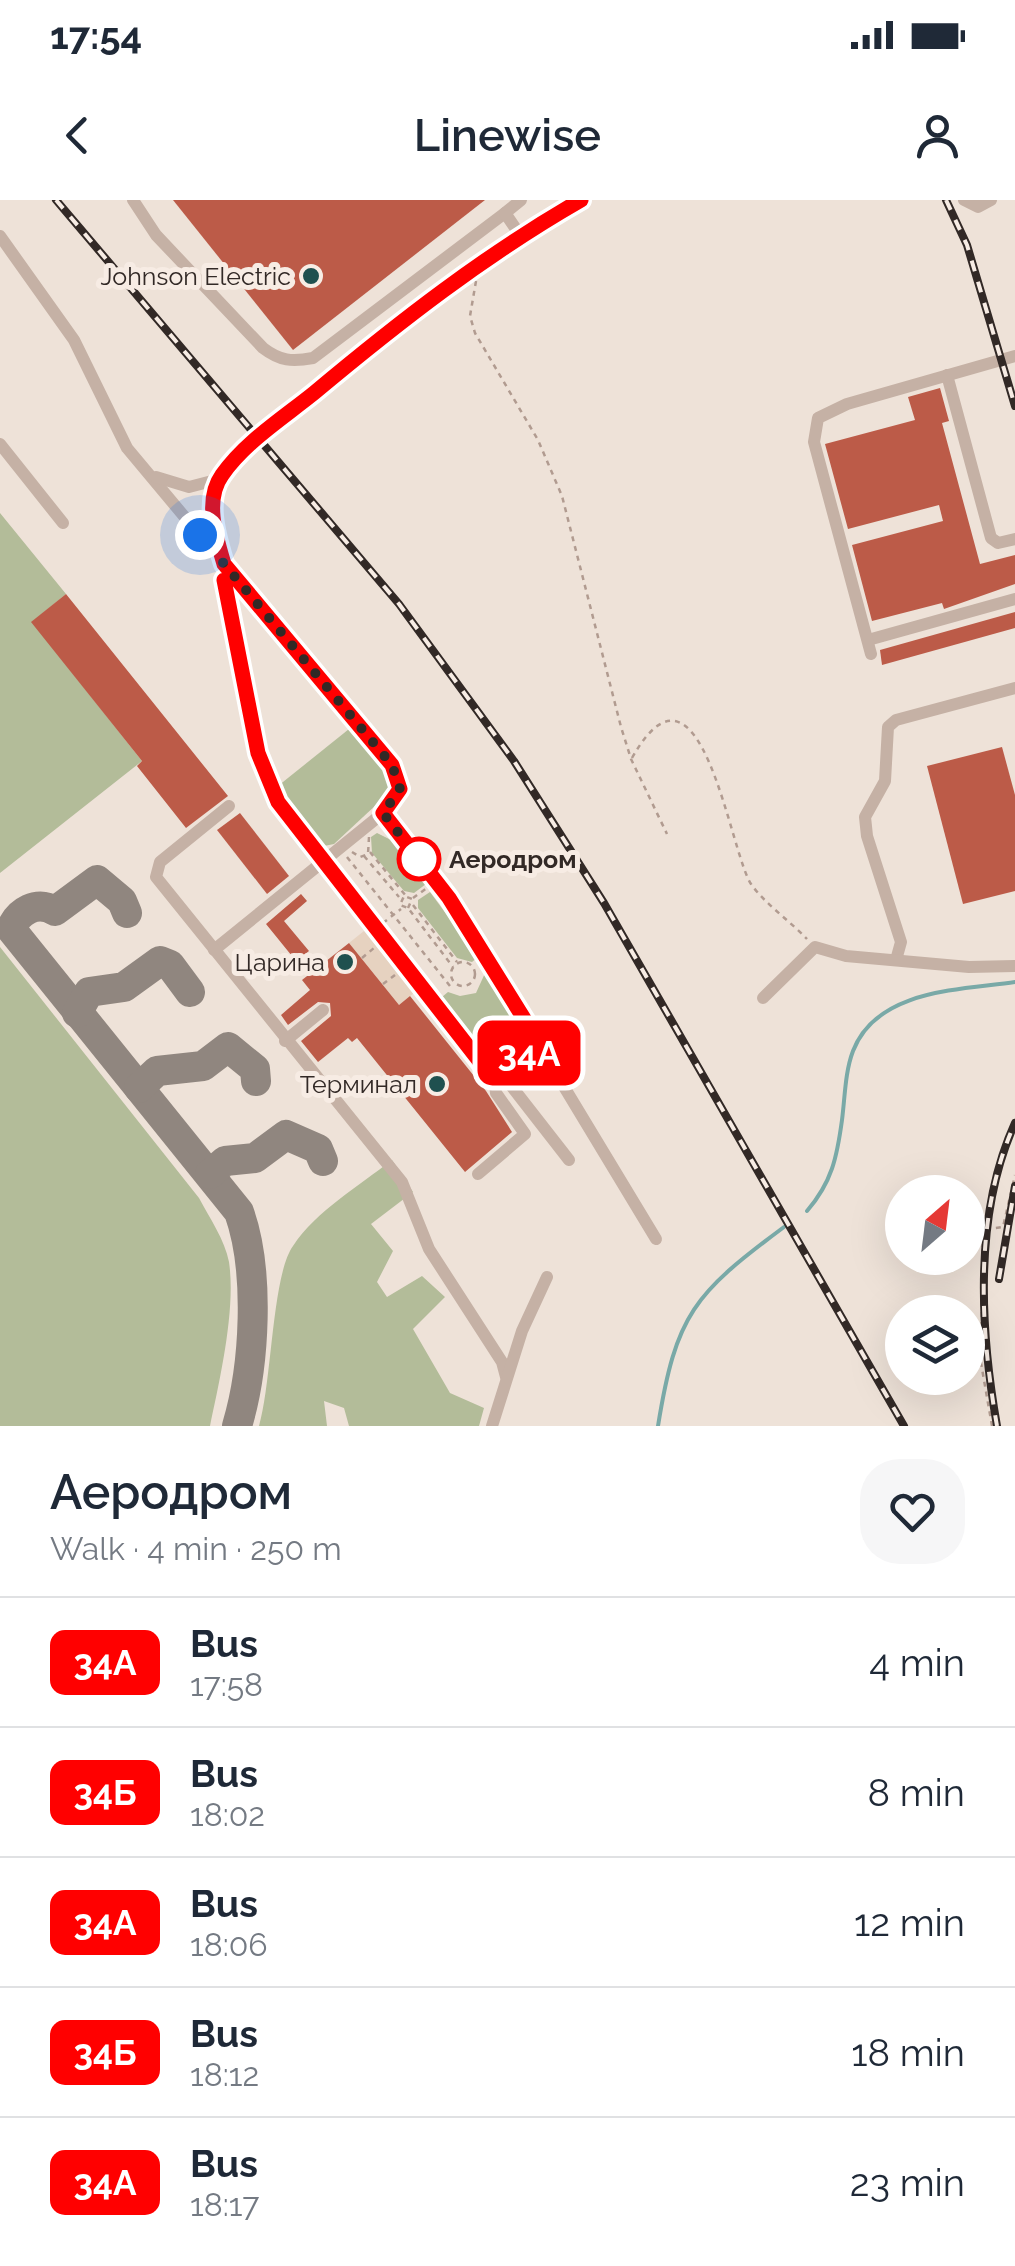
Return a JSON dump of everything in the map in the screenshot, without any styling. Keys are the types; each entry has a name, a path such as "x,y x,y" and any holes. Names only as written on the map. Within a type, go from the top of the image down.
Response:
{"street":[{"path":"133,200 156,235 263,348 278,360 295,362 313,358 521,200"},
{"path":"149,474 189,488 221,476 260,436 483,260 581,200"},
{"path":"964,200 978,206 991,200"},
{"path":"505,213 520,235"},
{"path":"0,236 49,298 126,448 392,765 400,789 383,813 214,950"},
{"path":"1015,356 827,411 814,426 814,442 870,647 1015,600"},
{"path":"947,376 991,538 998,543 1015,539"},
{"path":"0,444 63,523"},
{"path":"221,476 213,514 262,768 278,802 324,864 569,1160"},
{"path":"896,960 901,942 866,836 865,817 885,781 888,727 896,720 1015,688"},
{"path":"229,806 155,872 285,1041 402,1182 429,1249 502,1362 506,1377"},
{"path":"383,813 449,898 656,1240"},
{"path":"763,998 815,947 846,956 1015,966"},
{"path":"285,1041 322,1010"},
{"path":"478,1174 525,1134 496,1093 498,1075 537,1042"},
{"path":"492,1426 506,1377 547,1277"}],"path":[{"path":"483,260 470,316 476,334 538,440 562,496 581,584 631,759 667,834"},
{"path":"631,759 646,732 663,724 679,724 698,740 716,769 734,843 751,884 815,947"},
{"path":"369,836 370,852 458,963"},
{"path":"351,851 364,856 400,898 402,908"},
{"path":"364,856 370,852"},
{"path":"346,856 452,984 465,986 476,975 470,964 452,967"},
{"path":"408,908 430,885"},
{"path":"400,898 406,896"},
{"path":"382,924 402,908 408,908"},
{"path":"408,908 452,967 452,984 439,995"},
{"path":"362,958 374,948"},
{"path":"383,984 395,974"},
{"path":"992,1426 980,1363 983,1230 1003,1227 1015,1175"}],"green space":[{"path":"0,513 66,594 32,622 142,761 0,873"},
{"path":"354,725 386,763 391,791 334,844 324,846 278,786"},
{"path":"377,833 391,840 426,884 414,893 404,891 372,853 371,837"},
{"path":"430,892 478,957 472,962 457,958 418,908 418,900"},
{"path":"0,947 199,1198 224,1245 229,1262 230,1301 210,1426 0,1426"},
{"path":"486,971 521,1027 521,1046 510,1054 499,1055 477,1041 442,997 448,992 460,996 476,993"},
{"path":"392,1160 413,1192 371,1224 393,1251 377,1282 387,1297 422,1276 445,1297 413,1329 450,1393 484,1408 479,1426 349,1426 344,1408 324,1401 327,1426 259,1426 276,1304 293,1246 326,1210"}],"shaded area":[{"path":"364,931 414,993 399,1005 349,943"}],"building":[{"name":"Johnson Electric","path":"173,200 485,200 293,350"},
{"path":"940,388 949,421 942,423 980,564 1015,555 1015,584 944,609 942,603 872,621 852,545 943,521 939,505 848,529 825,444 915,420 908,397"},
{"path":"66,594 228,796 186,828 137,766 142,761 31,622"},
{"path":"1015,612 1015,628 882,665 880,650"},
{"path":"1002,747 1015,795 1015,891 963,904 927,766"},
{"path":"240,813 289,876 267,894 217,830"},
{"path":"301,894 307,901 284,921 309,951 296,961 266,924"},
{"name":"Терминал","path":"349,943 399,1005 410,996 486,1091 512,1132 465,1172 357,1038 352,1042 348,1038 318,1062 301,1041 331,1016 330,1003 318,1002 288,1025 281,1015 310,990 302,980"}],"waterway":[{"path":"807,1211 832,1169 848,1067 865,1031 881,1015 922,996 1015,982"},
{"path":"658,1426 673,1357 694,1310 729,1271 784,1227"}],"taxiway":[{"path":"127,913 122,901 97,880 55,911 29,909 11,929 239,1212 250,1262 253,1319 248,1376 237,1426"},
{"path":"77,1013 89,992 124,987 160,961 170,965 190,992"},
{"path":"139,1088 157,1071 203,1066 228,1047 255,1069 256,1081"},
{"path":"210,1174 225,1161 255,1158 286,1135 318,1149 323,1161"}],"railway":[{"path":"56,200 399,604 514,761 604,903 904,1426"},
{"path":"946,200 967,245 1015,406"},
{"path":"997,1426 984,1312 986,1234 1001,1158 1015,1123"},
{"path":"999,1279 1015,1186"}],"bus line":[{"name":"34А","path":"224,580 258,753 278,802 484,1067 494,1075 502,1074 534,1049 536,1038 449,898 383,813 397,799 397,772 224,564 216,539 214,501 221,476 260,436 483,260 581,200"}],"place":[{"name":"Johnson Electric","path":"311,276"},
{"name":"Аеродром","path":"419,859"},
{"name":"Царина","path":"345,962"},
{"name":"Терминал","path":"437,1084"}],"route":[{"path":"200,535 397,772 397,799 383,813 422,863 419,859"}]}
